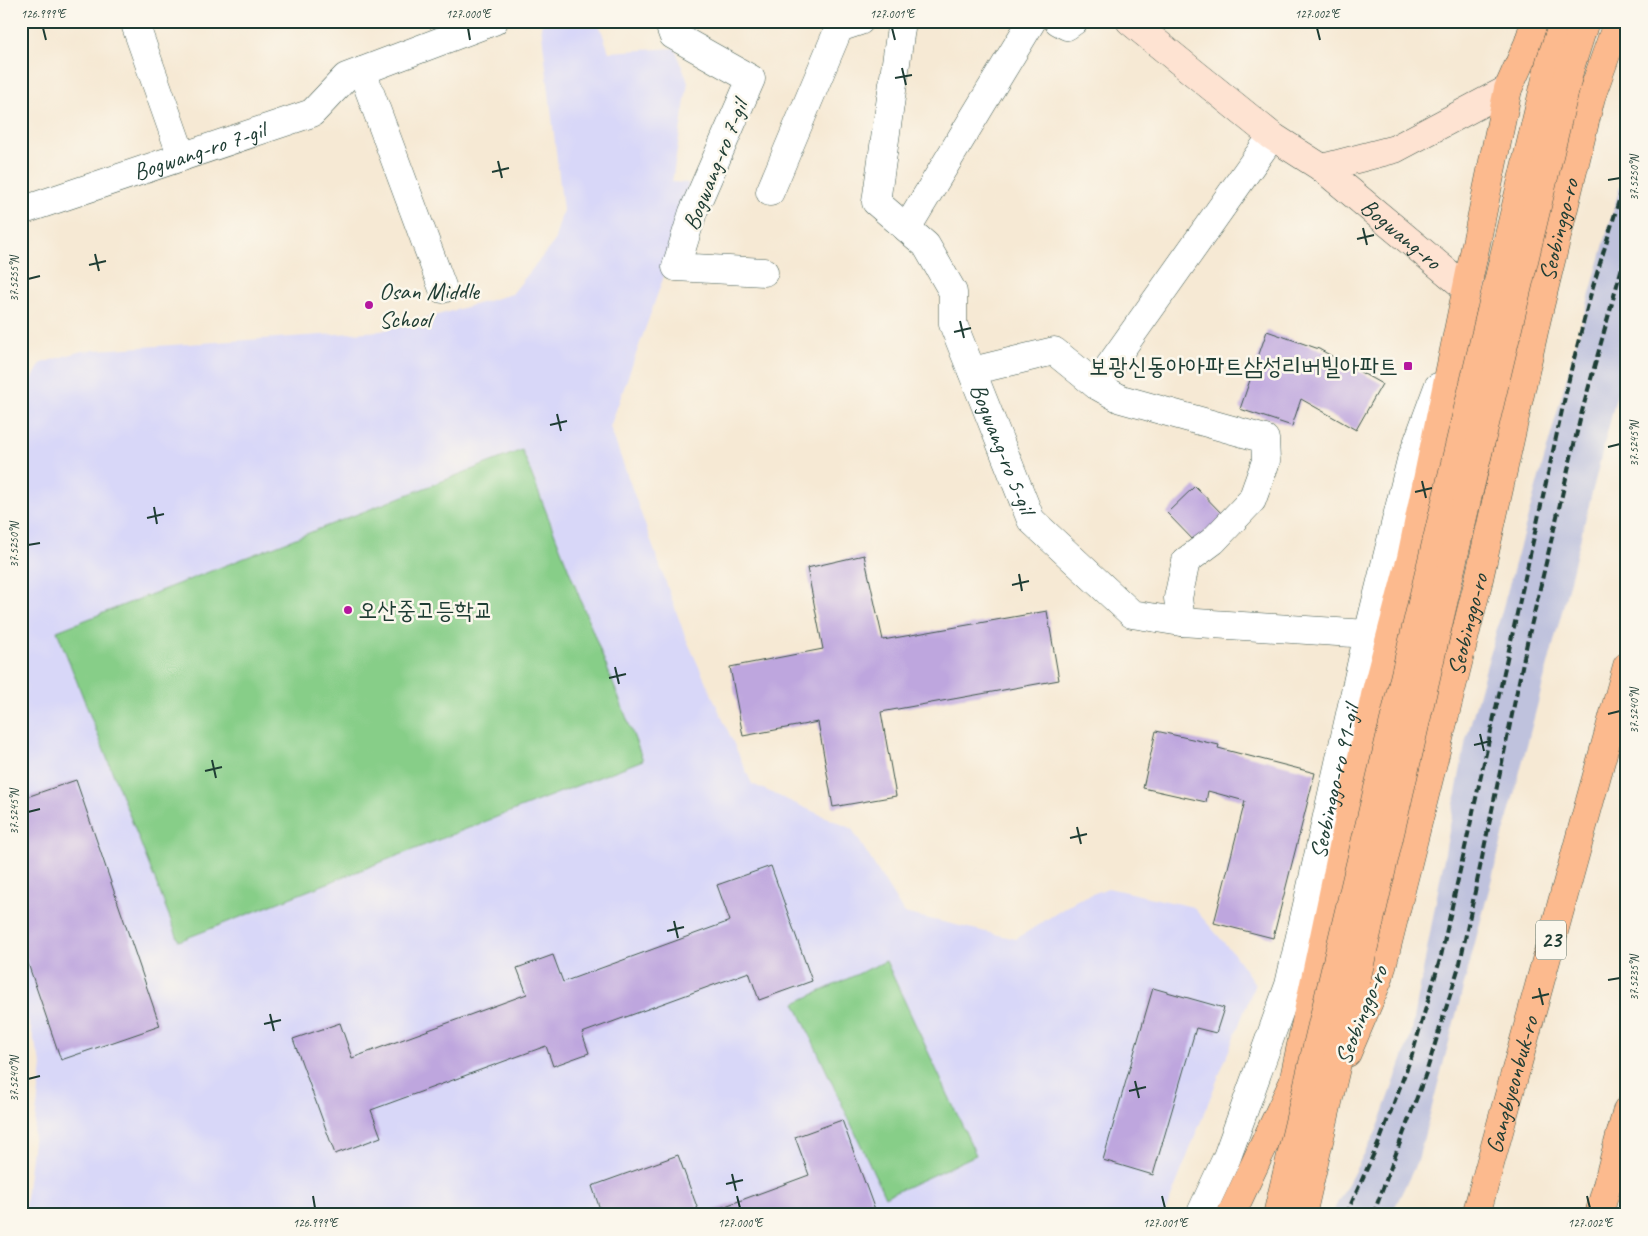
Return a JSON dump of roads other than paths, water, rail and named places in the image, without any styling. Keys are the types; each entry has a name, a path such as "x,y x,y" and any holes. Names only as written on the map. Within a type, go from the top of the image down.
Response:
{"main road":[{"name":"Bogwang-ro","path":"1130,21 1272,136 1322,168 1466,288 1537,318"},
{"path":"1277,1215 1548,71 1564,21"},
{"path":"1302,1215 1468,496 1570,68 1585,21"},
{"name":"Seobinggo-ro","path":"1277,1215 1379,978 1478,583 1537,318 1592,97 1618,21"},
{"path":"1532,33 1531,62 1536,76 1551,90 1567,98 1592,97"},
{"name":"Seobinggo-ro","path":"1231,1215 1293,1083 1376,690 1411,558 1508,89 1532,33"},
{"path":"1322,168 1395,149 1508,89"},
{"path":"1411,558 1440,550 1461,556 1478,583"},
{"name":"Gangbyeonbuk-ro","path":"1476,1215 1627,666"},
{"path":"1599,1215 1627,1110"}],"street":[{"path":"134,21 182,157"},
{"name":"Bogwang-ro 7-gil","path":"21,211 312,113 346,77 494,21"},
{"name":"Bogwang-ro 7-gil","path":"668,21 673,35 751,79 693,212 676,267 764,272"},
{"path":"770,192 839,28 860,21"},
{"name":"Bogwang-ro 5-gil","path":"902,21 876,202 926,245 953,292 953,324 1032,520 1132,614 1181,622 1368,634"},
{"path":"907,228 1032,21"},
{"path":"1058,21 1067,26 1074,21"},
{"path":"362,71 443,289"},
{"path":"1096,385 1272,136"},
{"name":"Seobinggo-ro 91-gil","path":"1200,1215 1228,1157 1289,985 1368,634 1411,460 1455,344"},
{"name":"Bogwang-ro 5-gil","path":"972,371 1054,351 1096,385 1121,399 1265,439 1266,461 1252,500 1213,541 1186,561 1178,598 1181,622"}],"railway":[{"path":"1346,1215 1380,1140 1412,1055 1441,956 1571,370 1591,293 1627,174"},
{"path":"1373,1215 1426,1073 1460,963 1527,643 1581,415 1627,249"}],"place":[{"name":"Osan Middle School","path":"369,305"},
{"name":"보광신동아아파트삼성리버빌아파트","path":"1408,366"},
{"name":"오산중고등학교","path":"348,610"}]}
